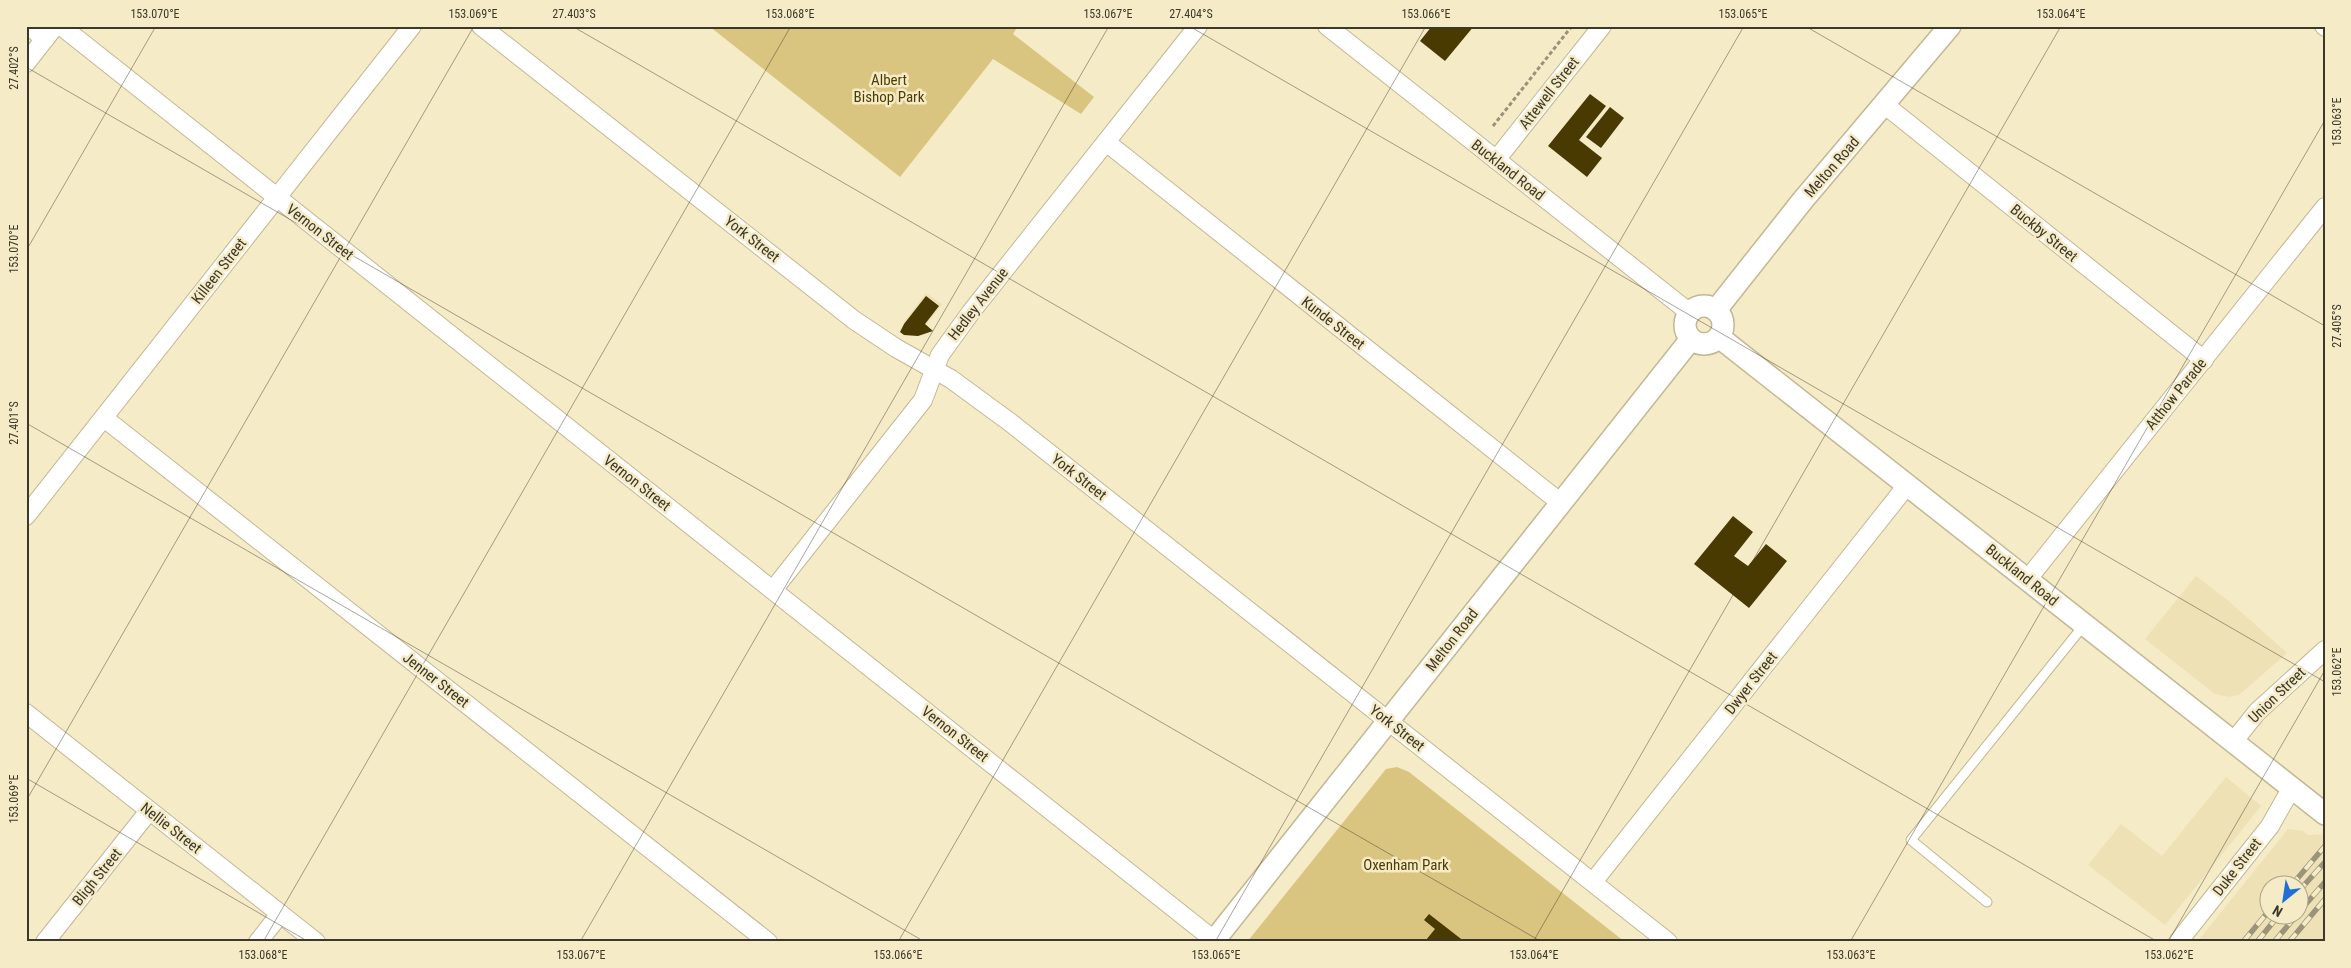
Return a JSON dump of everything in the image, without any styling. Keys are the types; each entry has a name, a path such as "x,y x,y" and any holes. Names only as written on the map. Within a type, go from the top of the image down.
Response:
{"street":[{"path":"26,62 50,33 29,26"},
{"name":"Vernon Street","path":"61,26 1213,941"},
{"name":"Killeen Street","path":"26,516 412,26"},
{"name":"York Street","path":"482,26 854,320 969,392 1011,423 1668,942"},
{"name":"Hedley Avenue","path":"773,590 918,406 925,396 940,355 971,312 1198,26"},
{"name":"Buckland Road","path":"1327,26 1690,313"},
{"name":"Attewell Street","path":"1496,160 1602,26"},
{"name":"Melton Road","path":"1716,310 1803,200 1950,26"},
{"name":"Buckby Street","path":"1885,105 2204,360"},
{"name":"Kunde Street","path":"1106,142 1561,503"},
{"name":"Atthow Parade","path":"2027,580 2325,207"},
{"path":"1705,306 1716,310 1722,320 1722,332 1719,337 1708,344 1691,339 1685,329 1690,313 1694,309 1705,306"},
{"name":"Buckland Road","path":"1719,337 2325,814"},
{"name":"Melton Road","path":"1213,941 1691,339"},
{"name":"Jenner Street","path":"104,418 768,942"},
{"name":"Dwyer Street","path":"1593,882 1908,484"},
{"name":"Union Street","path":"2233,742 2258,712 2325,650"},
{"name":"Nellie Street","path":"26,713 316,942"},
{"name":"Duke Street","path":"2178,942 2270,826 2291,788"},
{"name":"Bligh Street","path":"45,942 149,811"},
{"path":"258,942 280,914"}],"lane":[{"path":"1987,902 1911,840 2084,625"}],"path":[{"path":"1493,126 1572,26"}],"shaded area":[{"path":"926,293 942,304 926,325 933,331 918,336 904,335 904,322"},
{"path":"2196,576 2231,603 2287,653 2239,695 2229,697 2215,694 2145,639"},
{"path":"2226,777 2261,806 2165,925 2088,865 2121,824 2162,856"},
{"path":"2288,829 2303,831 2308,835 2325,834 2325,942 2197,942"}],"green space":[{"name":"Albert Bishop Park","path":"709,26 1018,26 1013,34 1094,97 1081,114 993,59 900,177"},
{"name":"Oxenham Park","path":"1397,767 1409,772 1625,942 1247,942 1386,769"}],"building":[{"path":"1432,26 1474,26 1445,61 1420,41"},
{"path":"1590,94 1606,106 1579,140 1602,158 1587,177 1548,146"},
{"path":"1610,107 1624,118 1601,148 1586,137"},
{"path":"926,296 939,306 925,324 933,331 918,336 904,335 900,332 904,324"},
{"path":"1733,516 1753,532 1734,556 1748,566 1766,544 1787,561 1749,608 1694,564"},
{"path":"1429,914 1465,942 1429,942 1426,940 1435,929 1424,920"}],"railway":[{"path":"2300,876 2325,846"},
{"path":"2308,881 2325,862"},
{"path":"2308,902 2325,882"},
{"path":"2289,942 2325,899"},
{"path":"2243,942 2258,924"},
{"path":"2257,942 2270,926"},
{"path":"2274,942 2288,926"}]}
